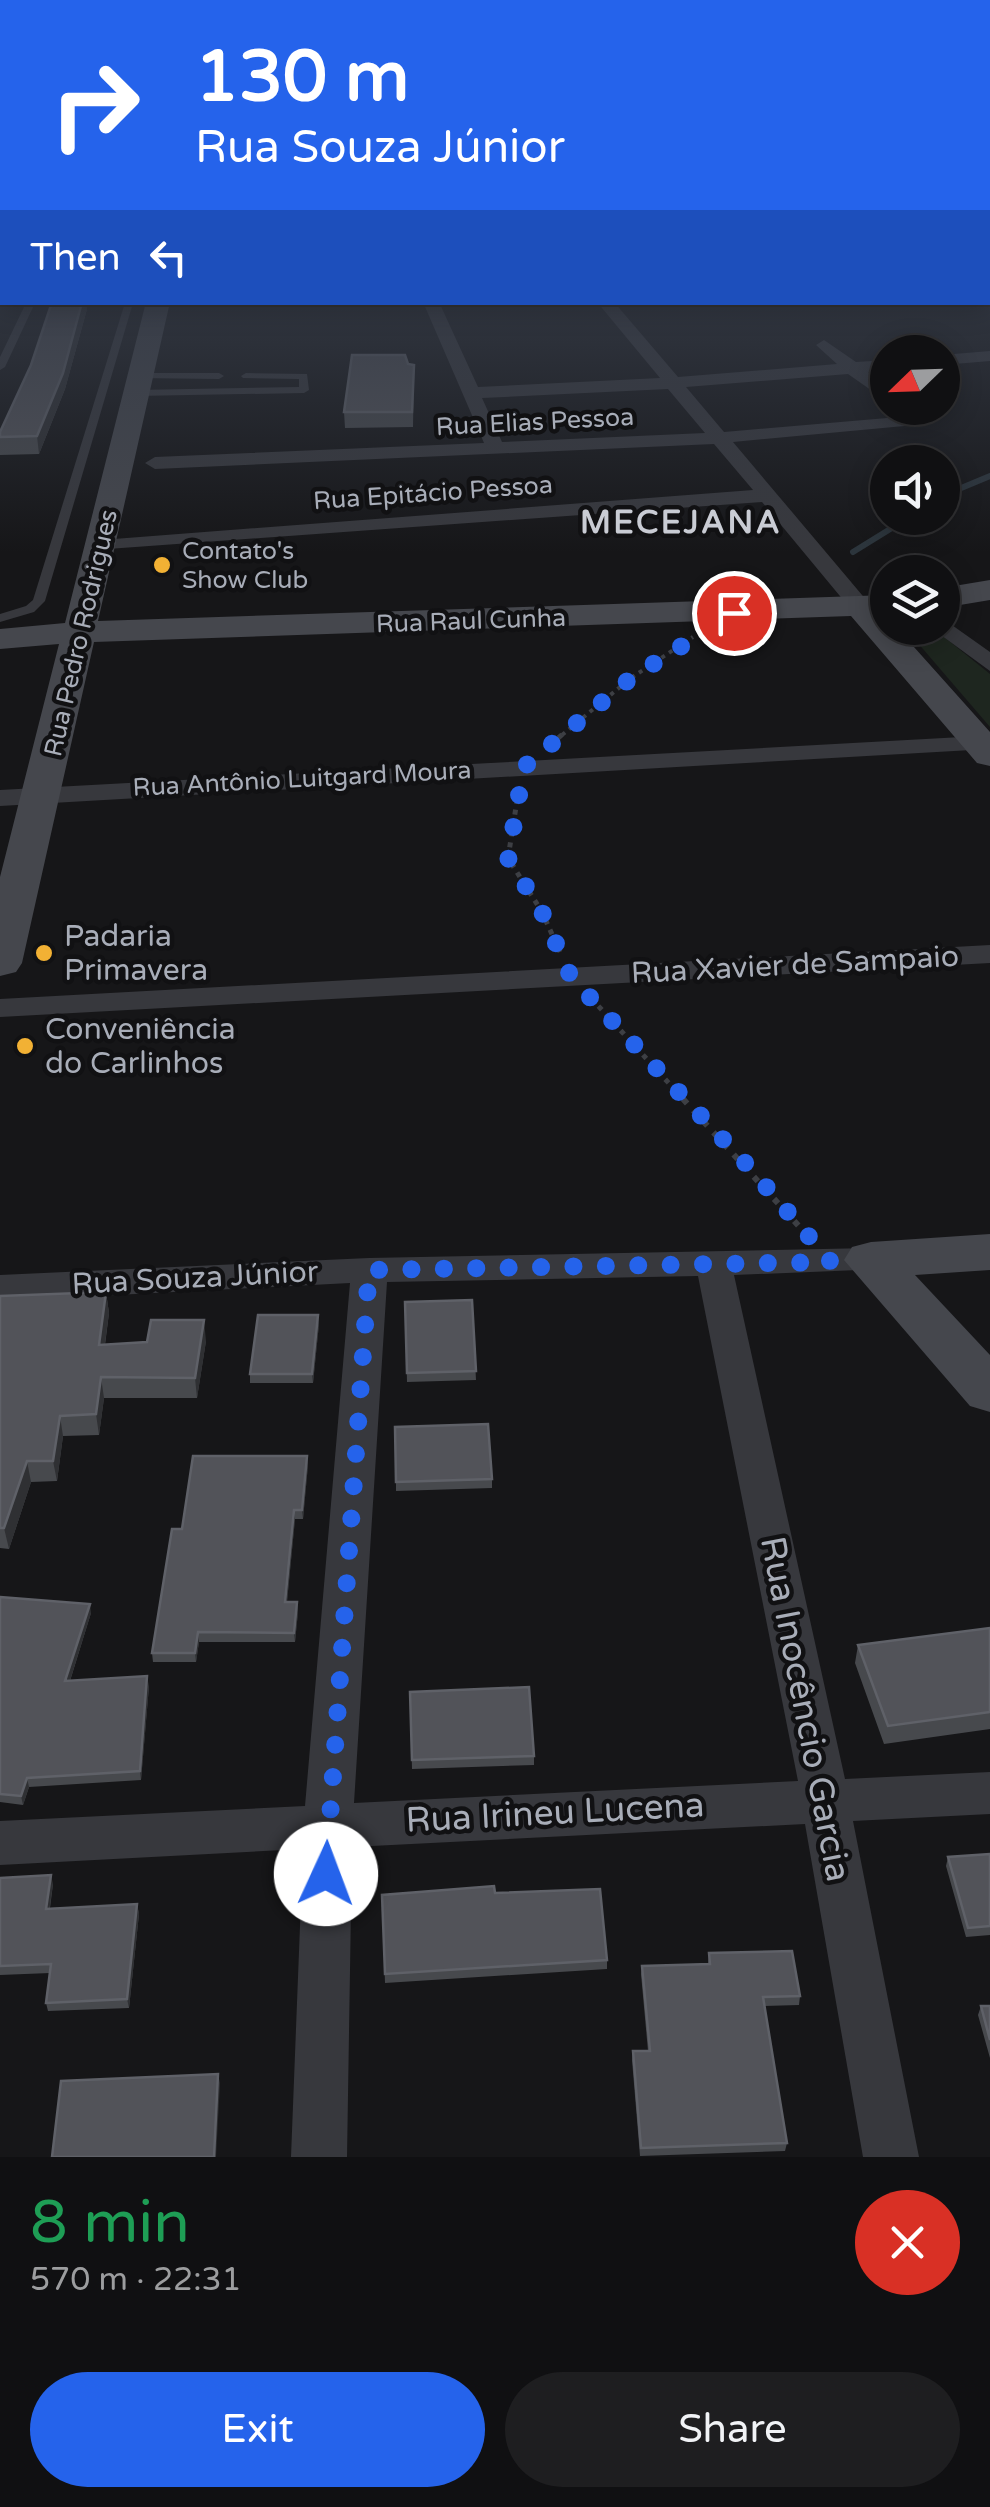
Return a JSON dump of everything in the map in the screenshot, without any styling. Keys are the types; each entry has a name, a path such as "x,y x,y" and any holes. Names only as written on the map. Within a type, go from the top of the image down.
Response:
{"main road":[{"name":"Rua Pedro Rodrigues","path":"0,963 44,794 146,351"},
{"path":"960,595 990,590"},
{"name":"Rua Raul Cunha","path":"0,639 81,632 870,607"},
{"path":"903,645 985,750"},
{"name":"Rua Souza Júnior","path":"851,1261 990,1252"},
{"path":"851,1261 990,1391"}],"street":[{"path":"453,351 496,449"},
{"path":"647,351 770,495 870,603"},
{"path":"831,351 870,382"},
{"path":"960,358 990,356"},
{"path":"473,393 674,383 870,366"},
{"name":"Rua Elias Pessoa","path":"156,463 720,438 870,418"},
{"name":"Rua Epitácio Pessoa","path":"101,546 770,495"},
{"path":"960,640 990,664"},
{"name":"Rua Antônio Luitgard Moura","path":"0,798 524,767 985,750"},
{"name":"Rua Xavier de Sampaio","path":"0,1008 990,954"},
{"name":"Rua Souza Júnior","path":"0,1288 369,1270 851,1261"},
{"name":"Rua Inocêncio Garcia","path":"713,1262 824,1798 891,2157"},
{"path":"319,2157 328,1826 369,1270"},
{"name":"Rua Irineu Lucena","path":"0,1843 990,1792"}],"lane":[{"path":"0,618 30,609 39,601 115,351"},
{"path":"138,384 219,376"},
{"path":"138,384 304,390 304,376 246,376"}],"path":[{"path":"734,613 631,678 524,767 508,858 542,912 571,977 750,1168 851,1261"}],"shaded area":[{"path":"920,645 954,645 990,674 990,727"}],"building":[{"path":"36,351 69,351 37,436 0,437 0,432"},
{"path":"352,355 405,355 408,364 414,365 412,412 344,412"},
{"path":"106,1292 99,1345 147,1342 151,1320 204,1320 195,1378 101,1377 96,1414 60,1416 53,1461 27,1461 4,1528 0,1528 0,1296"},
{"path":"472,1300 476,1371 407,1373 405,1302"},
{"path":"258,1315 318,1315 312,1374 250,1374"},
{"path":"488,1424 492,1479 396,1482 395,1427"},
{"path":"193,1456 307,1456 302,1510 294,1510 285,1602 297,1602 294,1633 198,1632 195,1653 152,1653 172,1529 182,1529"},
{"path":"0,1597 90,1604 65,1681 147,1676 140,1771 27,1778 21,1796 0,1794"},
{"path":"990,1628 990,1712 888,1726 858,1645"},
{"path":"529,1687 534,1756 412,1760 410,1692"},
{"path":"990,1854 990,1926 968,1928 948,1857"},
{"path":"51,1875 46,1909 137,1904 127,1999 46,2003 51,1964 0,1966 0,1878"},
{"path":"494,1886 495,1893 600,1889 607,1960 385,1974 382,1895"},
{"path":"792,1951 800,1996 763,1997 787,2143 641,2148 633,2051 650,2051 642,1966 710,1964 709,1953"},
{"path":"981,2006 990,2006 990,2040"},
{"path":"218,2074 214,2157 52,2157 61,2081"}],"waterway":[{"path":"960,488 990,476"},
{"path":"853,552 880,535"}],"place":[{"name":"Contato's Show Club","path":"162,565"},
{"name":"Padaria Primavera","path":"44,953"},
{"name":"Conveniência do Carlinhos","path":"25,1046"}],"district":[{"name":"MECEJANA","path":"681,523"}],"route":[{"path":"326,1874 369,1270 831,1262 750,1168 571,977 542,912 508,858 524,767 631,678 734,613"}]}
